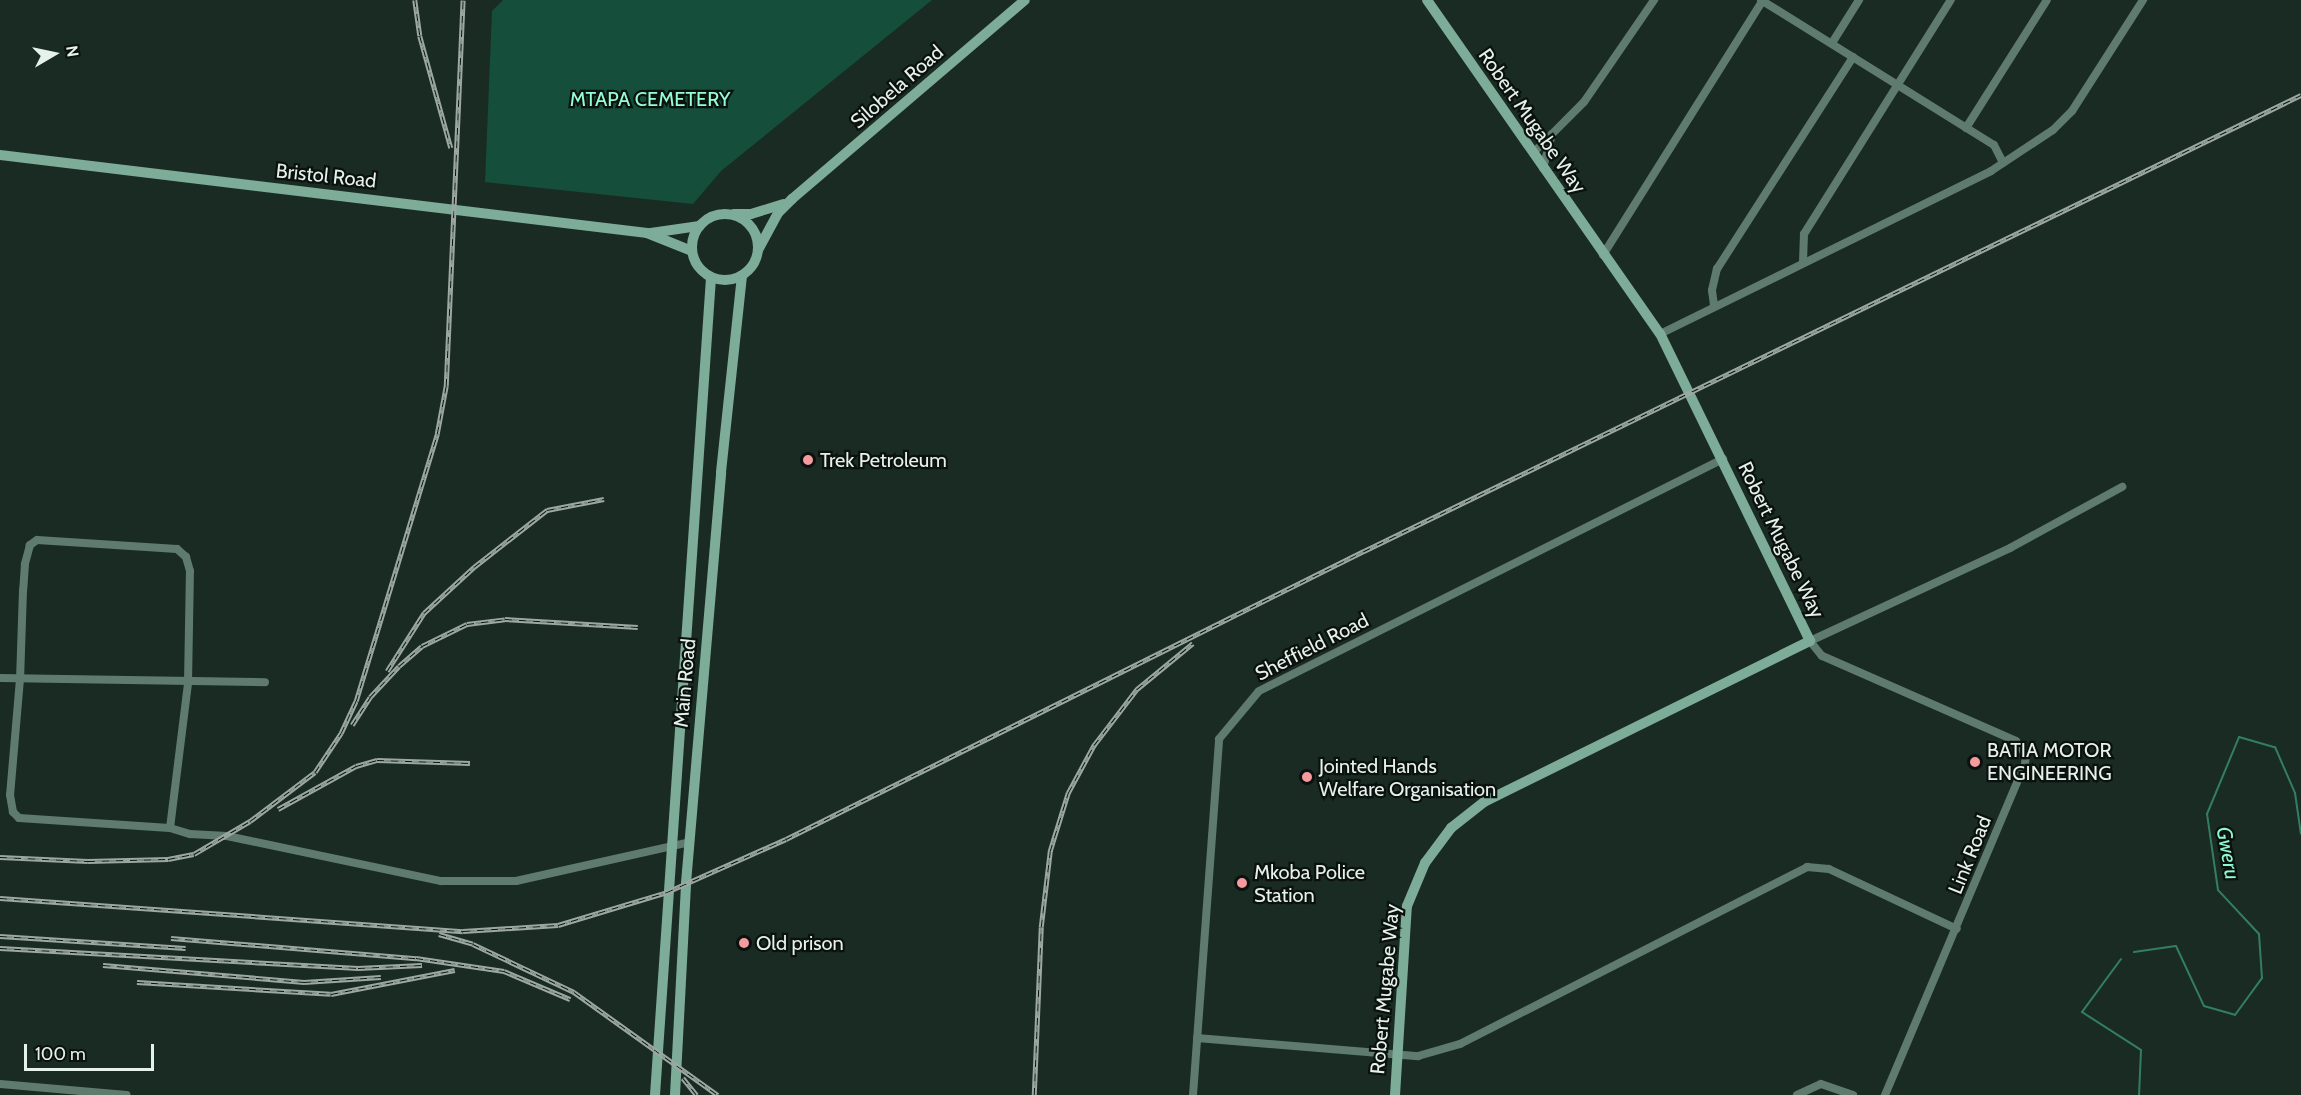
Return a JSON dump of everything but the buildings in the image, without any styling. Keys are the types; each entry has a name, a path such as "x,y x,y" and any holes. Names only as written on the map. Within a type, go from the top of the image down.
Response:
{"main road":[{"name":"Silobela Road","path":"758,250 778,213 1025,0"},
{"name":"Robert Mugabe Way","path":"1395,1095 1407,906 1425,863 1451,828 1484,802 1810,641 1660,334 1427,0"},
{"name":"Bristol Road","path":"0,155 647,233 699,226"},
{"name":"Silobela Road","path":"731,214 770,210 792,200"},
{"path":"731,214 751,227 758,250 753,265 742,276 724,280 711,278 702,271 692,251 699,226 713,215 731,214"},
{"name":"Bristol Road","path":"647,233 692,251"},
{"name":"Main Road","path":"675,1095 678,988 702,692 742,276"},
{"name":"Main Road","path":"655,1095 711,278"},
{"path":"683,691 702,692"}],"street":[{"path":"1533,153 1584,102 1654,0"},
{"path":"1603,255 1763,0 1994,145 2003,163"},
{"path":"1832,44 1859,0"},
{"path":"1803,262 1804,234 1951,0"},
{"path":"1966,128 2047,0"},
{"path":"1660,334 1714,305 2003,163 2064,121 2143,0"},
{"path":"1714,305 1712,290 1717,269 1853,57"},
{"path":"1543,168 1552,134"},
{"name":"Sheffield Road","path":"1192,1095 1219,739 1259,691 1723,459"},
{"path":"1810,641 2010,548 2122,487"},
{"path":"171,828 188,683 190,570 186,557 177,549 42,539 30,545 25,564 20,679 10,795 13,812 28,821 171,828 190,834 226,836 441,881 516,881 690,842"},
{"name":"Link Road","path":"1810,641 1822,656 2016,741 2022,747 2025,764 1885,1095"},
{"path":"0,678 188,683 266,682"},
{"path":"1197,1038 1398,1057 1418,1056 1460,1044 1806,867 1829,869 1957,929"},
{"path":"0,1084 127,1095"},
{"path":"1797,1095 1821,1084 1853,1095"}],"green space":[{"name":"MTAPA CEMETERY","path":"503,0 932,0 721,171 693,204 485,182 492,11"}],"waterway":[{"name":"Gweru","path":"2134,952 2176,946 2204,1006 2235,1015 2262,978 2259,934 2218,890 2207,814 2239,737 2275,747 2295,793 2301,834"},
{"path":"2121,959 2082,1012 2141,1050 2139,1095"}],"railway":[{"path":"415,0 420,36 451,148"},
{"path":"0,857 88,861 168,859 194,854 250,821 315,772 341,733 356,701 437,434 446,386 463,0"},
{"path":"0,898 463,931 558,925 667,892 786,839 1364,551 2301,95"},
{"path":"387,671 424,613 474,567 547,510 604,499"},
{"path":"352,725 370,697 399,666 422,646 467,624 505,619 638,627"},
{"path":"1034,1095 1041,927 1050,851 1068,793 1094,745 1137,689 1193,643"},
{"path":"278,809 356,766 377,760 470,763"},
{"path":"439,934 473,944 574,992 718,1095"},
{"path":"0,936 186,948"},
{"path":"171,938 416,958 504,971 570,999"},
{"path":"0,948 358,968 422,965"},
{"path":"103,965 304,982 381,977"},
{"path":"137,982 331,994 455,970"},
{"path":"683,1078 697,1095"}],"place":[{"name":"Trek Petroleum","path":"808,460"},
{"name":"BATIA MOTOR ENGINEERING","path":"1975,762"},
{"name":"Jointed Hands Welfare Organisation","path":"1307,777"},
{"name":"Mkoba Police Station","path":"1242,883"},
{"name":"Old prison","path":"744,943"}]}
